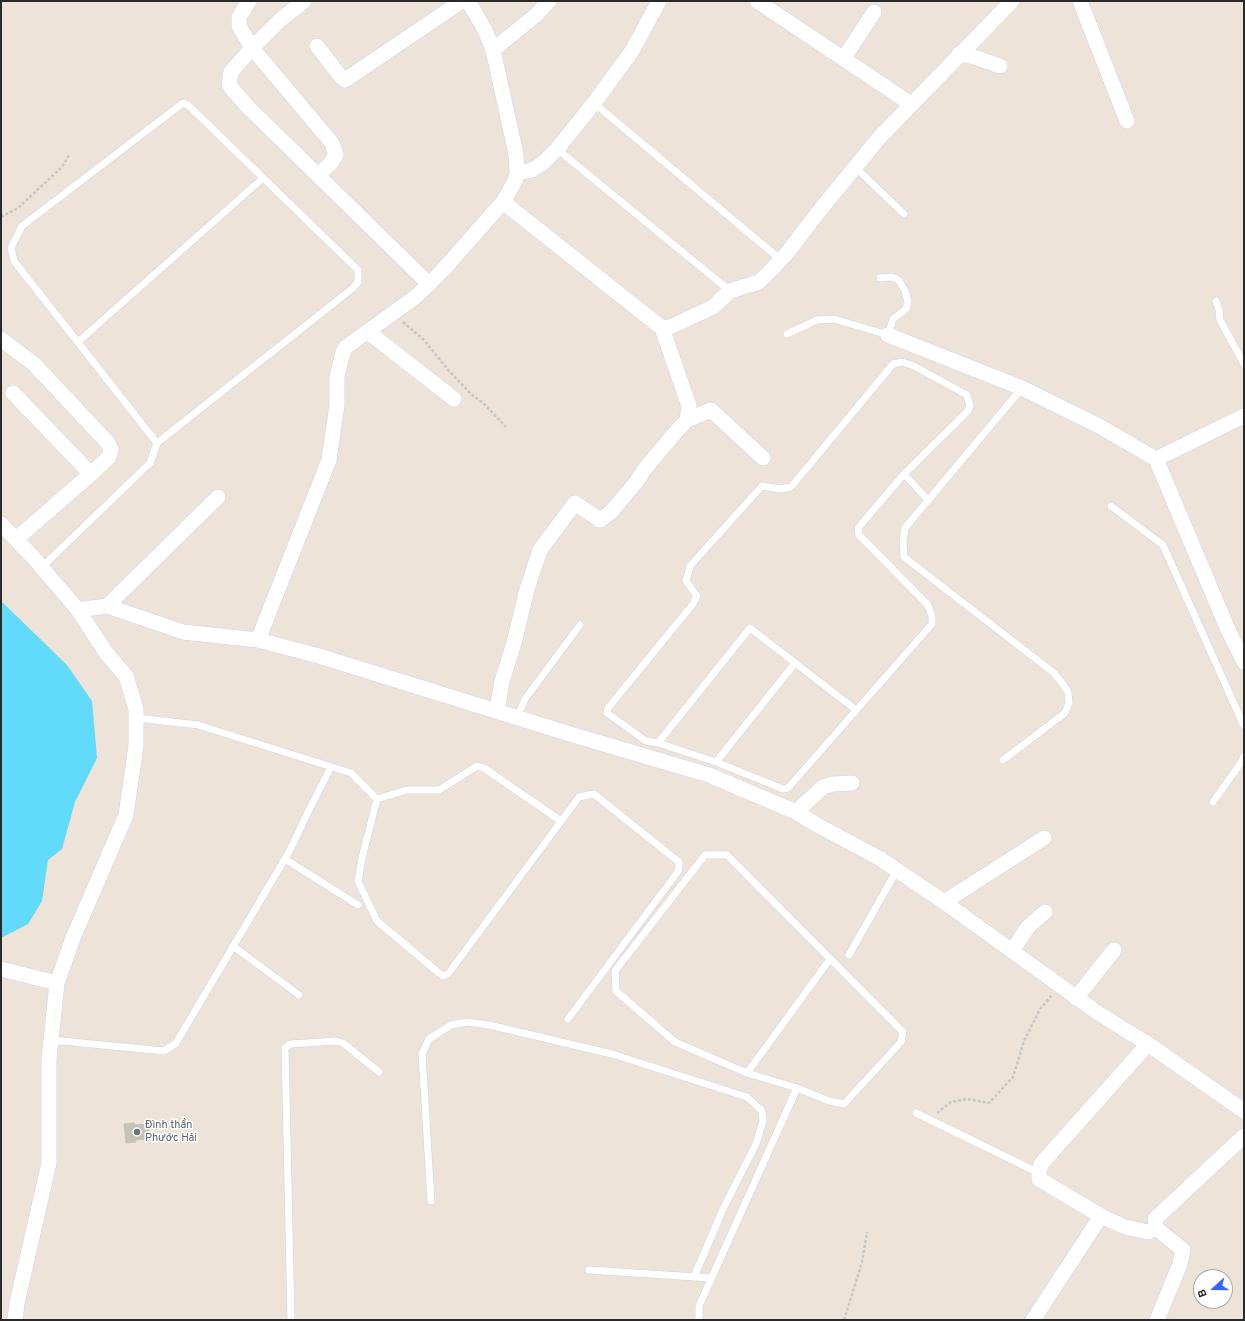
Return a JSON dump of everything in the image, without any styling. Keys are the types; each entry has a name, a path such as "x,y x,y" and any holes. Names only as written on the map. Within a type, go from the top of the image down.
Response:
{"street":[{"path":"249,1 240,17 239,26 252,48 332,143 336,155 330,164 318,175"},
{"path":"304,1 281,19 252,48 231,72 229,84 247,106 429,284"},
{"path":"318,46 341,77 345,80 462,1"},
{"path":"258,640 329,460 337,405 337,377 343,352 346,347 414,298 429,284 503,202 515,181 517,173 516,154 493,50 485,30 468,1"},
{"path":"493,50 537,14 549,1"},
{"path":"517,173 532,170 543,163 557,149 594,103 632,51 659,1"},
{"path":"757,1 911,104"},
{"path":"662,328 670,327 714,307 730,291 759,282 781,260 879,138 1012,1"},
{"path":"1080,1 1127,121"},
{"path":"844,58 874,12"},
{"path":"959,54 971,56 1000,66"},
{"path":"503,202 662,328 689,406 687,420"},
{"path":"368,332 454,399"},
{"path":"888,335 1022,388 1099,426 1156,459 1229,632 1244,662"},
{"path":"1,339 34,364 108,443 111,450 109,457 91,474 16,539"},
{"path":"12,394 91,474"},
{"path":"496,711 502,681 514,642 527,589 540,550 575,503 600,520 611,512 637,481 644,470 687,420 710,410 763,458"},
{"path":"1156,459 1244,416"},
{"path":"108,606 218,497"},
{"path":"1,524 78,610 107,654 126,676 136,709 136,746 126,815 73,938 57,983 49,1059 49,1163 17,1304 15,1320"},
{"path":"78,610 108,606 183,632 258,640 319,656 517,718 709,775 796,812 879,858 897,870 944,902 1076,998 1148,1044 1244,1111"},
{"path":"796,812 823,787 833,784 852,783"},
{"path":"944,902 1044,838"},
{"path":"1012,951 1028,927 1045,912"},
{"path":"1076,998 1114,950"},
{"path":"1,970 57,983"},
{"path":"1148,1044 1041,1164 1039,1180 1101,1216 1125,1227 1148,1232 1156,1228"},
{"path":"1158,1320 1180,1264 1183,1250 1156,1228 1154,1219 1244,1136"},
{"path":"1033,1320 1101,1216"}],"lane":[{"path":"42,568 150,463 157,443 353,288 358,282 358,270 188,105 183,103 22,226 11,248 14,261 157,443"},
{"path":"594,103 781,260"},
{"path":"557,149 730,291"},
{"path":"855,167 904,214"},
{"path":"78,342 263,178"},
{"path":"787,334 817,320 834,320 888,335 893,319 906,308 908,302 905,291 897,279 892,277 880,278"},
{"path":"1216,301 1220,320 1244,364"},
{"path":"902,362 914,366 967,395 970,406 968,411 904,474 858,528 859,535 928,605 932,617 932,624 788,788 783,789 716,762 658,743 646,741 607,713 608,708 693,604 697,596 686,581 690,566 762,486 780,488 790,487 893,364 902,362"},
{"path":"1003,760 1065,713 1069,703 1068,692 1054,673 904,557 903,542 905,528 1022,388"},
{"path":"904,474 928,500"},
{"path":"1111,506 1163,545 1244,726"},
{"path":"517,718 525,699 580,625"},
{"path":"658,743 750,628 856,710"},
{"path":"716,762 795,663"},
{"path":"136,718 198,726 351,773 377,799"},
{"path":"1213,802 1244,756"},
{"path":"377,799 407,790 439,790 477,766 484,768 561,821"},
{"path":"51,1040 164,1051 176,1043 285,859 331,767"},
{"path":"377,799 362,858 358,881 377,921 443,976 448,974 579,797 594,794 679,862 679,870 568,1019"},
{"path":"705,855 727,855 830,958 903,1032 901,1042 844,1104 829,1101 797,1088 747,1073 674,1042 616,991 615,971 705,855"},
{"path":"285,859 358,905"},
{"path":"849,955 897,870"},
{"path":"233,946 299,994"},
{"path":"747,1073 830,958"},
{"path":"431,1201 422,1054 429,1039 451,1025 467,1022 489,1025 612,1054 746,1097 762,1111 763,1121 756,1144 721,1213 694,1277"},
{"path":"291,1320 285,1048 290,1044 336,1041 343,1043 380,1072"},
{"path":"699,1320 699,1306 797,1088"},
{"path":"916,1113 1039,1173"},
{"path":"589,1270 712,1278"}],"path":[{"path":"1,217 18,208 62,167 69,155"},
{"path":"394,313 424,340 450,372 506,427"},
{"path":"932,1120 938,1112 951,1102 967,1099 989,1103 1013,1077 1024,1041 1040,1009 1061,986"},
{"path":"844,1320 862,1262 867,1232"}],"water":[{"path":"1,601 67,665 92,701 97,758 75,802 62,849 48,860 42,901 28,924 1,938"}],"building":[{"name":"Đình thần Phước Hải","path":"134,1123 135,1125 149,1124 150,1139 136,1140 136,1142 126,1143 124,1124"}],"place":[{"name":"Đình thần Phước Hải","path":"137,1132"}]}
